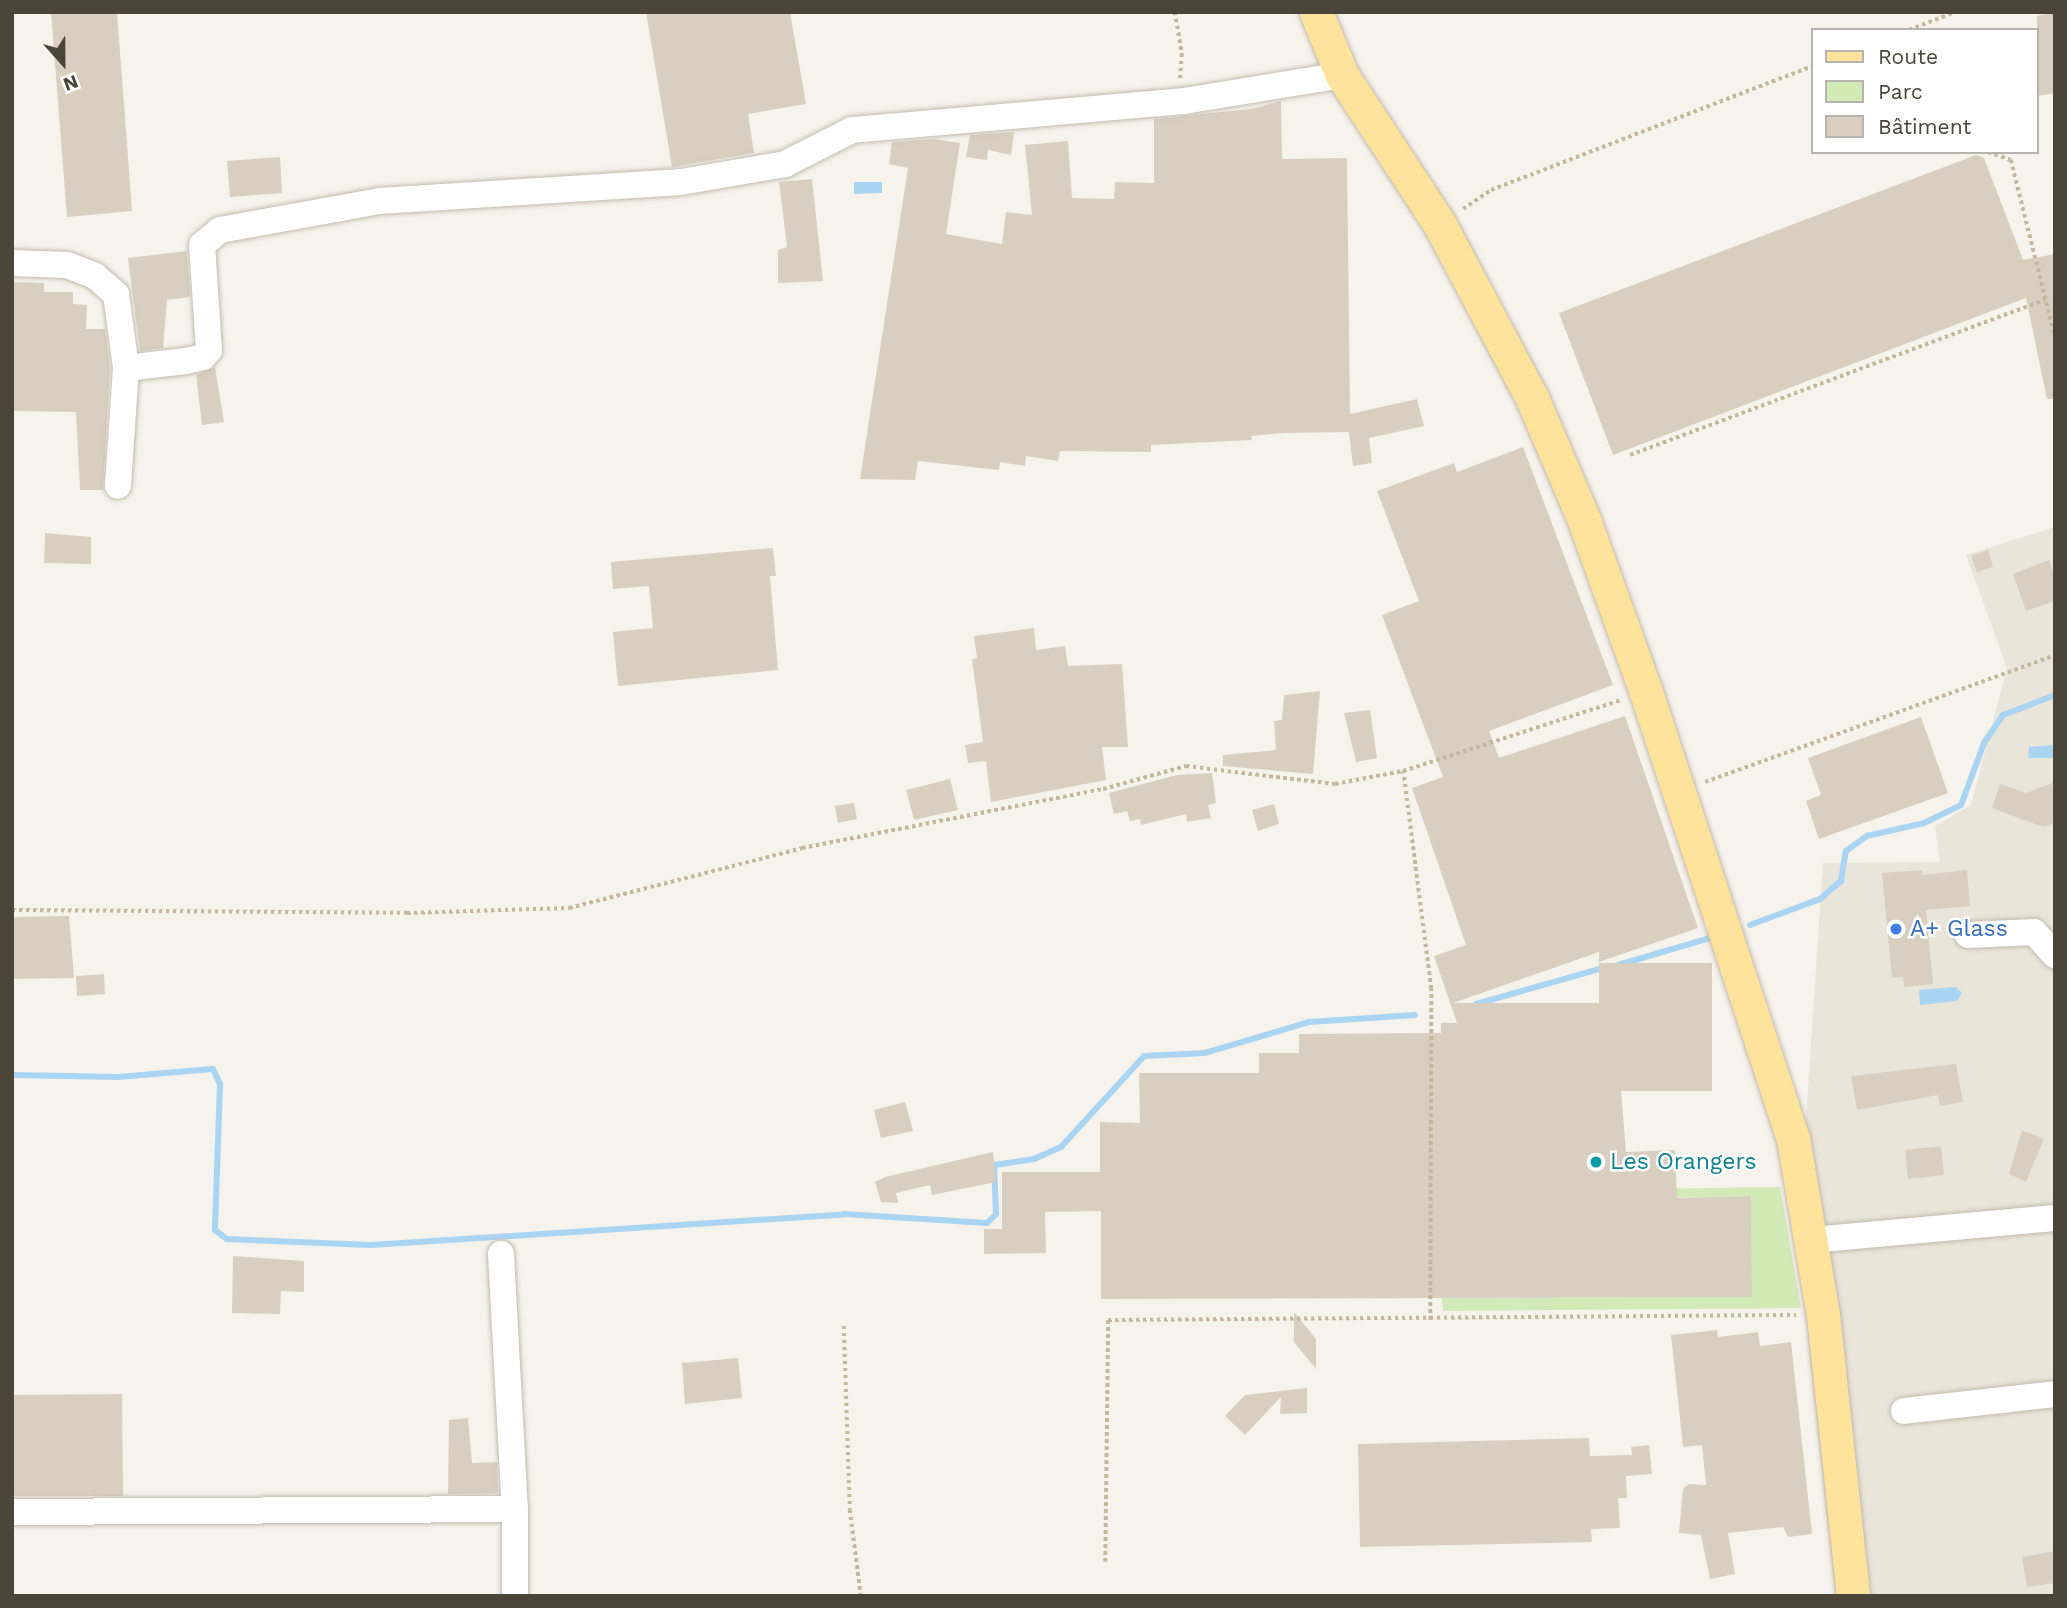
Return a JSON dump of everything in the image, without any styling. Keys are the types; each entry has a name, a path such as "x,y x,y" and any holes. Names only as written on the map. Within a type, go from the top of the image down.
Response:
{"main road":[{"path":"1317,17 1342,75 1440,225 1532,398 1584,520 1680,791 1789,1124 1812,1240 1853,1596"}],"street":[{"path":"126,368 195,359 209,350 202,245 220,230 379,201 681,182 785,164 852,130 1180,101 1342,75"},
{"path":"12,263 67,265 95,276 116,294 126,368 118,486"},
{"path":"1968,935 2034,932 2055,955"},
{"path":"1812,1240 2055,1218"},
{"path":"501,1254 515,1509 515,1596"},
{"path":"1904,1411 2055,1394"},
{"path":"12,1512 515,1509"}],"path":[{"path":"1175,12 1182,54 1180,101"},
{"path":"1915,28 1955,12"},
{"path":"1440,225 1491,190 1812,66"},
{"path":"1994,154 2011,160 2055,337"},
{"path":"1630,455 2045,300"},
{"path":"1680,791 2055,657"},
{"path":"12,910 407,913 569,908 802,848 1103,789 1186,766 1335,784 1403,771 1646,692"},
{"path":"1403,771 1431,989 1430,1320"},
{"path":"1105,1562 1108,1320 1430,1320 1822,1315"},
{"path":"844,1326 850,1510 861,1596"}],"shaded area":[{"path":"2055,527 2055,1596 1835,1596 1798,1240 1823,863 1940,862 1935,826 1971,805 2007,668 1966,555"}],"green space":[{"path":"1780,1187 1801,1308 1443,1311 1442,1298 1751,1297 1751,1196 1641,1198 1640,1189"}],"water":[{"path":"854,182 882,182 882,193 854,194"},
{"path":"2055,745 2055,758 2028,758 2029,747"},
{"path":"1956,987 1962,993 1957,1001 1920,1005 1919,990"}],"building":[{"path":"51,12 117,12 132,211 67,217"},
{"path":"646,12 790,12 806,104 748,114 754,153 672,167"},
{"path":"2055,12 2055,93 2039,96 2039,28 2037,16"},
{"path":"1281,101 1282,159 1347,158 1350,414 1417,399 1424,426 1369,438 1372,463 1353,466 1349,432 1284,433 1251,436 1252,440 1151,445 1151,452 1060,451 1058,461 1026,456 1025,466 1000,462 999,470 918,461 915,480 860,479 908,168 889,164 892,142 934,139 960,143 946,234 1002,244 1006,212 1032,215 1025,145 1068,141 1072,198 1114,199 1115,182 1154,183 1154,119 1251,109"},
{"path":"1014,132 1011,155 988,150 987,160 966,157 970,135"},
{"path":"1976,155 1984,158 2023,260 2055,254 2055,399 2047,399 2026,298 1613,455 1559,313"},
{"path":"280,157 282,193 230,197 227,161"},
{"path":"812,179 823,281 778,283 778,250 787,247 779,182"},
{"path":"187,251 190,297 167,300 163,348 140,351 128,258"},
{"path":"12,282 44,283 44,292 73,292 73,304 87,305 86,329 105,329 110,368 103,490 80,490 76,412 12,411"},
{"path":"215,367 224,422 202,425 196,375"},
{"path":"1523,447 1613,685 1489,731 1499,758 1625,716 1698,928 1599,962 1599,952 1453,1003 1599,1003 1599,963 1712,963 1712,1091 1621,1091 1626,1152 1675,1150 1677,1198 1751,1196 1752,1297 1101,1299 1101,1211 1045,1212 1046,1253 984,1254 984,1229 1002,1229 1002,1172 1100,1172 1100,1122 1140,1123 1139,1073 1259,1073 1259,1053 1299,1053 1299,1034 1441,1033 1441,1023 1457,1023 1434,956 1466,945 1412,788 1443,777 1382,615 1419,601 1377,491 1454,463 1457,472"},
{"path":"45,533 91,537 91,564 44,563"},
{"path":"773,548 776,576 770,576 778,670 618,686 613,632 653,628 649,586 613,589 611,562"},
{"path":"1988,550 1993,567 1977,572 1971,556"},
{"path":"2049,560 2055,577 2055,601 2026,611 2013,574"},
{"path":"1034,628 1036,650 1065,646 1068,666 1122,664 1128,747 1102,747 1106,780 991,802 986,761 968,763 965,745 983,742 972,659 977,658 974,636"},
{"path":"1320,691 1313,774 1223,766 1223,755 1276,750 1274,721 1282,720 1284,695"},
{"path":"1370,710 1377,758 1356,762 1344,713"},
{"path":"1921,717 1948,793 1819,839 1806,801 1821,795 1808,758"},
{"path":"1212,773 1216,803 1208,805 1211,818 1187,822 1186,814 1141,825 1140,819 1130,821 1127,811 1114,814 1109,793 1177,775"},
{"path":"950,779 958,810 914,820 906,790"},
{"path":"2055,782 2055,823 2043,827 1992,808 2000,784 2026,793"},
{"path":"854,803 857,819 838,823 835,806"},
{"path":"1274,804 1279,824 1258,831 1252,810"},
{"path":"1922,870 1922,875 1967,870 1970,906 1926,910 1933,984 1904,987 1903,977 1892,978 1882,873"},
{"path":"69,916 74,978 12,979 12,917"},
{"path":"104,974 105,994 77,996 76,976"},
{"path":"1956,1064 1963,1102 1940,1106 1938,1095 1857,1110 1851,1076"},
{"path":"905,1102 913,1131 881,1138 874,1110"},
{"path":"2022,1130 2044,1139 2026,1182 2009,1174"},
{"path":"1941,1146 1944,1175 1908,1179 1905,1150"},
{"path":"993,1152 996,1182 932,1195 930,1185 896,1193 898,1203 881,1202 875,1182 885,1177"},
{"path":"233,1256 304,1261 304,1292 281,1291 280,1314 232,1313"},
{"path":"1294,1312 1316,1339 1316,1369 1294,1342"},
{"path":"1717,1330 1718,1337 1758,1332 1760,1346 1791,1342 1812,1534 1788,1537 1783,1527 1728,1533 1735,1574 1710,1579 1701,1535 1679,1533 1683,1489 1689,1484 1706,1485 1702,1445 1683,1447 1671,1335"},
{"path":"738,1358 742,1398 685,1404 682,1363"},
{"path":"1307,1388 1307,1413 1280,1414 1281,1397 1245,1435 1225,1416 1245,1395"},
{"path":"122,1394 123,1496 12,1496 12,1395"},
{"path":"468,1418 472,1463 497,1462 498,1493 448,1494 449,1420"},
{"path":"1589,1438 1590,1456 1632,1455 1631,1447 1649,1445 1652,1474 1626,1476 1627,1498 1618,1498 1620,1528 1591,1529 1592,1542 1360,1547 1358,1444"},
{"path":"2055,1551 2055,1583 2027,1587 2022,1557"}],"waterway":[{"path":"1750,925 1820,899 1841,881 1846,851 1867,836 1924,823 1961,805 1984,743 2003,715 2055,695"},
{"path":"1618,965 1713,937"},
{"path":"1476,1004 1607,967"},
{"path":"12,1075 118,1077 213,1069 220,1084 215,1230 227,1239 371,1245 844,1214 987,1223 996,1214 994,1165 1034,1159 1061,1147 1144,1056 1205,1053 1309,1022 1415,1015"}],"place":[{"name":"A+ Glass","path":"1896,929"},
{"name":"Les Orangers","path":"1596,1162"}]}
